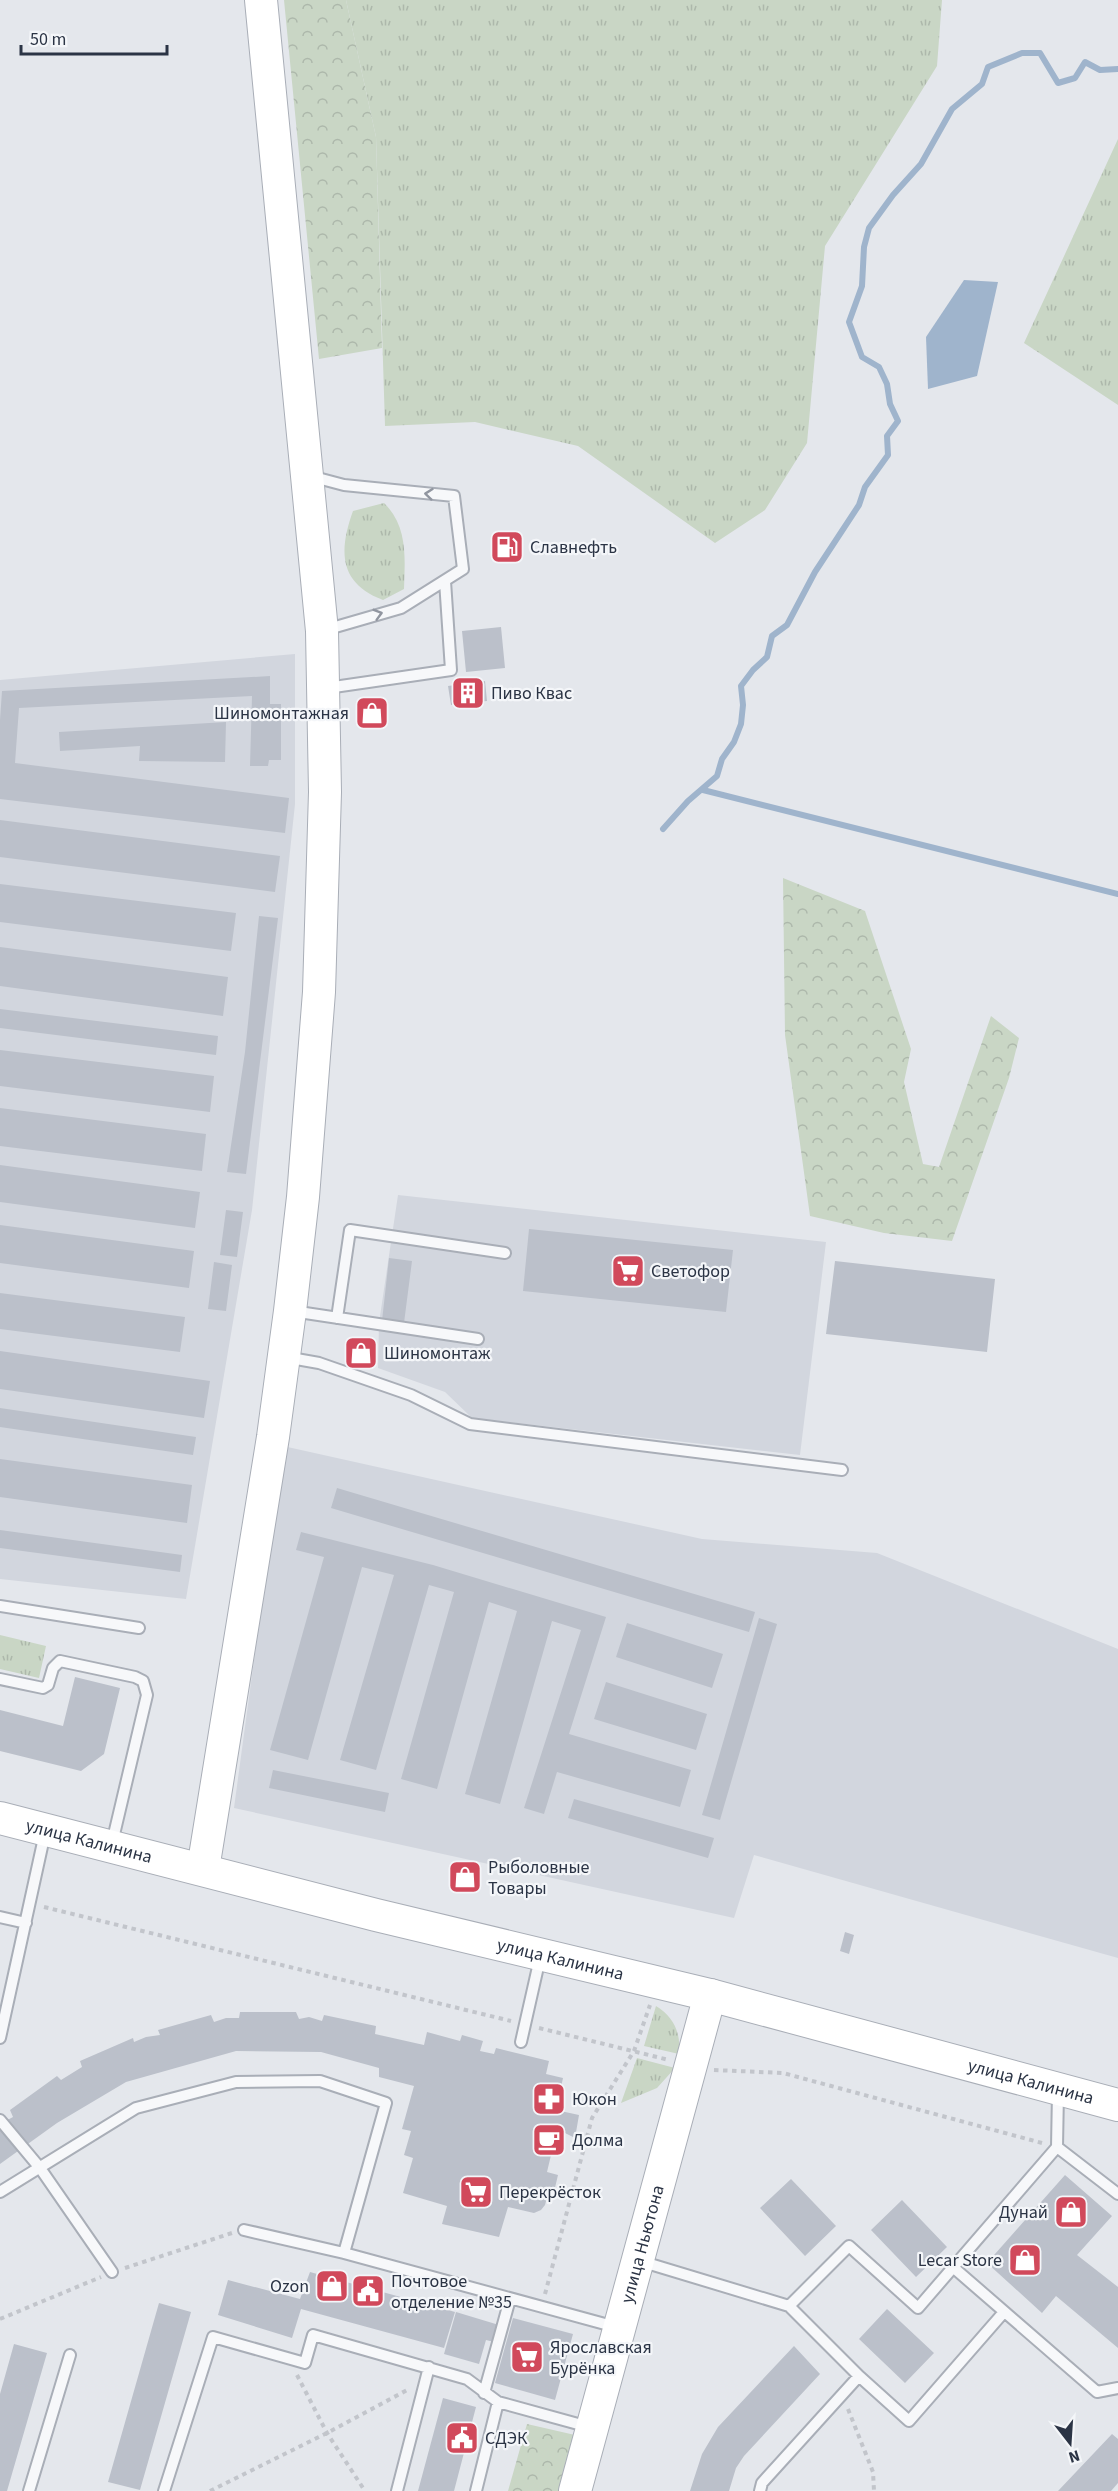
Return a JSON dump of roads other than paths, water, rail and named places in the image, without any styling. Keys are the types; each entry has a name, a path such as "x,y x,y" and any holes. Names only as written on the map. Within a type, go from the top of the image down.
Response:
{"main road":[{"path":"203,1869 273,1437 290,1311 303,1197 319,992 325,792 322,631 261,0"},
{"name":"улица Калинина","path":"0,1818 376,1915 710,1995 1118,2105"},
{"name":"улица Ньютона","path":"575,2491 710,1995"}],"lane":[{"path":"307,475 344,485 454,496 463,569 402,608 322,631"},
{"path":"323,688 451,670 445,580"},
{"path":"337,1318 350,1230 506,1253"},
{"path":"290,1311 478,1339"},
{"path":"283,1357 319,1363 411,1395 470,1424 842,1470"},
{"path":"0,1606 139,1628"},
{"path":"0,1679 43,1688 48,1685 53,1668 60,1660 135,1677 143,1681 147,1695 111,1846"},
{"path":"0,2038 3,2008 26,1923 45,1830"},
{"path":"0,1917 26,1923"},
{"path":"521,2042 541,1955"},
{"path":"0,2192 136,2108 236,2082 320,2082 386,2103 344,2253"},
{"path":"789,2306 849,2246 918,2308 1057,2147 1058,2089"},
{"path":"0,2120 40,2168 112,2272"},
{"path":"1057,2147 1118,2194"},
{"path":"244,2229 344,2253 619,2328"},
{"path":"638,2261 789,2306 859,2376 909,2421 1004,2312"},
{"path":"954,2268 1097,2392 1118,2388"},
{"path":"484,2393 510,2299"},
{"path":"164,2491 213,2337 304,2363 313,2335 467,2379 498,2402 592,2427"},
{"path":"29,2491 70,2355"},
{"path":"397,2491 429,2367"},
{"path":"760,2491 762,2483 859,2376"},
{"path":"476,2491 498,2402"}],"water":[{"path":"964,280 998,282 977,376 928,389 926,337"}],"waterway":[{"path":"663,829 688,801 717,776 722,759 734,742 741,724 743,705 741,686 767,657 772,636 787,625 815,572 859,505 865,487 888,455 887,436 898,421 890,404 887,384 879,367 862,357 849,322 862,286 864,247 869,228 893,195 921,164 952,109 982,84 988,67 1022,53 1040,53 1058,83 1075,78 1085,62 1100,70 1118,69"},
{"path":"703,790 1118,894"}],"place":[{"name":"Славнефть","path":"507,547"},
{"name":"Пиво Квас","path":"468,693"},
{"name":"Шиномонтажная","path":"372,713"},
{"name":"Светофор","path":"628,1271"},
{"name":"Шиномонтаж","path":"361,1353"},
{"name":"Рыболовные Товары","path":"465,1877"},
{"name":"Юкон","path":"549,2099"},
{"name":"Долма","path":"549,2140"},
{"name":"Перекрёсток","path":"476,2192"},
{"name":"Дунай","path":"1071,2212"},
{"name":"Lecar Store","path":"1025,2260"},
{"name":"Ozon","path":"332,2286"},
{"name":"Почтовое отделение №35","path":"368,2291"},
{"name":"Ярославская Бурёнка","path":"527,2357"},
{"name":"СДЭК","path":"462,2438"}]}
